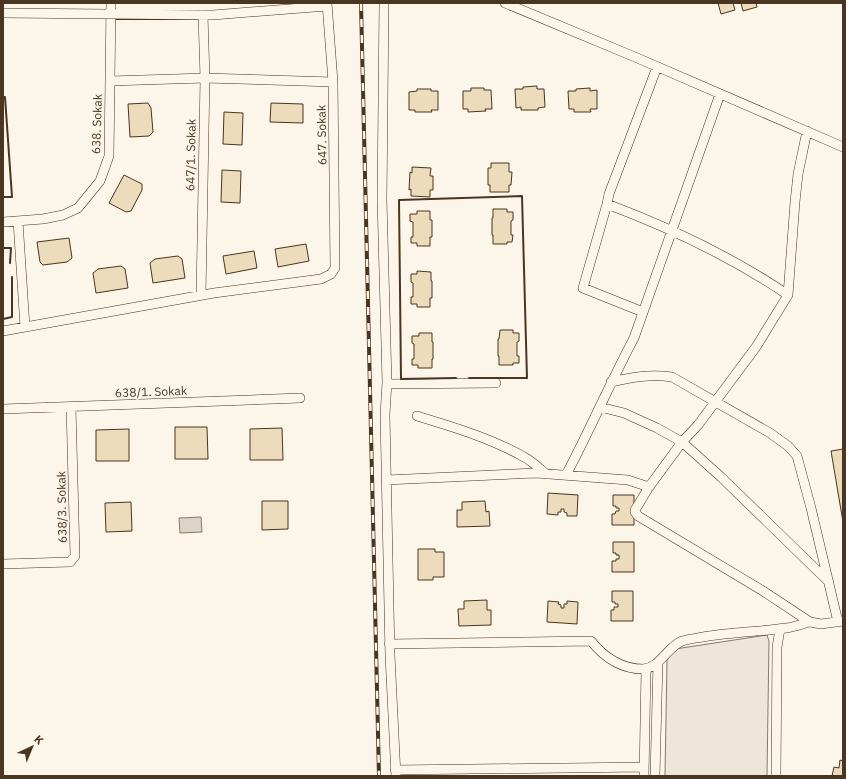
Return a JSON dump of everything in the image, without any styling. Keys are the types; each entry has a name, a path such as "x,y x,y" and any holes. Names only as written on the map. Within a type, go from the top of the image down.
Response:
{"street":[{"name":"638. Sokak","path":"3,222 63,215 78,208 100,181 109,156 111,3"},
{"path":"384,3 382,200 386,384 386,480 389,644 396,773 644,772 646,669"},
{"path":"505,3 843,147"},
{"path":"3,13 203,15 327,5"},
{"name":"647. Sokak","path":"201,296 321,278 331,274 335,268 334,82 327,5"},
{"name":"647/1. Sokak","path":"201,296 205,78 203,15"},
{"path":"643,312 583,288 609,194 657,67"},
{"path":"110,82 205,78 334,82"},
{"path":"566,475 634,338 720,94"},
{"path":"611,382 639,375 659,375 672,377 715,402 750,420 788,446 797,456 829,582 841,621 821,624 810,622 638,516 635,512 649,487 682,442 698,425 715,402 756,347 788,295 798,174 807,131"},
{"path":"607,204 672,230 742,266 788,295"},
{"path":"18,221 25,327"},
{"path":"3,331 201,296"},
{"path":"386,384 496,383"},
{"name":"638/1. Sokak","path":"3,409 300,398"},
{"name":"638/3. Sokak","path":"3,564 70,562 75,556 71,406"},
{"path":"600,407 624,413 657,428 682,442 727,482 829,582"},
{"path":"417,416 469,432 525,457 546,474"},
{"path":"386,480 536,473 628,480 649,487"},
{"path":"389,644 591,641 599,651 614,662 632,669 646,669 658,662 668,650 682,641 717,634 780,629 810,622"},
{"path":"776,776 777,647 780,629"},
{"path":"655,776 658,662"}],"shaded area":[{"path":"201,517 202,532 180,533 179,518"},
{"path":"767,635 769,641 767,776 665,776 667,660 675,649"}],"building":[{"path":"718,3 733,3 735,10 721,14"},
{"path":"741,3 756,3 757,7 743,11"},
{"path":"537,86 537,89 544,89 545,107 538,108 538,110 521,110 521,107 516,108 515,89"},
{"path":"471,88 484,88 484,90 491,90 492,109 485,109 486,111 468,112 468,109 463,109 463,91 471,91"},
{"path":"590,88 590,91 597,90 597,109 590,109 591,112 574,112 574,109 569,109 568,91"},
{"path":"417,89 431,89 431,91 438,91 438,110 431,110 432,112 415,112 415,110 409,110 409,92 417,91"},
{"path":"148,103 151,108 153,132 149,136 130,137 128,104"},
{"path":"271,103 303,104 303,123 270,122"},
{"path":"224,112 243,113 242,145 223,144"},
{"path":"491,163 509,163 509,172 512,172 509,192 490,192 490,185 488,185 488,168 491,168"},
{"path":"412,167 431,168 430,176 433,176 433,190 430,190 430,197 411,196 411,189 409,190 410,172 412,173"},
{"path":"222,170 241,171 240,203 221,202"},
{"path":"124,175 142,184 142,190 131,211 126,212 109,203"},
{"path":"493,209 507,209 507,212 513,212 513,220 511,221 511,235 513,235 512,242 507,242 507,244 493,244"},
{"path":"417,211 430,211 430,220 432,220 432,237 430,237 430,246 417,246 417,243 411,243 411,237 413,237 413,222 410,221 410,214 417,214"},
{"path":"69,238 72,258 67,262 43,265 40,262 37,242"},
{"path":"306,244 309,261 278,267 275,249"},
{"path":"254,251 257,268 226,274 223,256"},
{"path":"178,256 182,259 185,278 153,283 150,263 155,259"},
{"path":"121,266 125,269 128,288 96,293 93,273 98,269"},
{"path":"417,271 431,272 432,298 430,298 430,307 417,307 417,304 411,304 411,297 413,297 413,283 411,282 411,274 417,274"},
{"path":"500,330 513,330 513,333 519,333 519,341 517,342 517,356 519,356 519,363 513,363 513,365 499,365 498,339"},
{"path":"419,333 432,333 432,368 418,368 418,365 412,365 412,359 414,359 414,344 412,343 412,336 419,336"},
{"path":"175,427 207,427 208,459 175,459"},
{"path":"282,428 283,460 250,460 250,429"},
{"path":"129,429 129,461 96,461 96,430"},
{"path":"843,449 843,522 831,451"},
{"path":"548,493 578,495 577,516 567,516 564,509 561,509 561,512 558,512 558,515 547,514"},
{"path":"613,495 634,495 634,525 612,525 612,514 619,511 619,508 613,506"},
{"path":"262,501 288,501 288,529 262,530"},
{"path":"485,501 486,512 489,511 490,526 457,527 457,510 462,510 462,502"},
{"path":"131,502 132,531 106,532 105,503"},
{"path":"613,542 634,542 634,572 612,572 612,561 619,559 619,555 613,553"},
{"path":"418,549 435,549 435,552 444,552 444,577 433,577 433,580 418,580"},
{"path":"612,591 633,591 633,621 611,621 611,610 614,610 614,607 618,607 618,604 612,602"},
{"path":"487,600 487,610 491,610 491,625 459,626 458,609 464,609 464,601"},
{"path":"548,601 559,602 558,604 561,605 561,608 564,608 564,604 567,604 567,601 578,602 577,624 547,622"},
{"path":"840,760 843,761 843,776 832,776 834,767 839,768"}],"railway":[{"path":"361,3 379,776"}],"wall":[{"path":"3,97 5,97 12,197 3,197"},
{"path":"456,378 401,379 399,200 522,196 527,378 469,378"},
{"path":"3,248 11,248 10,263"},
{"path":"3,319 12,317 12,277"}]}
